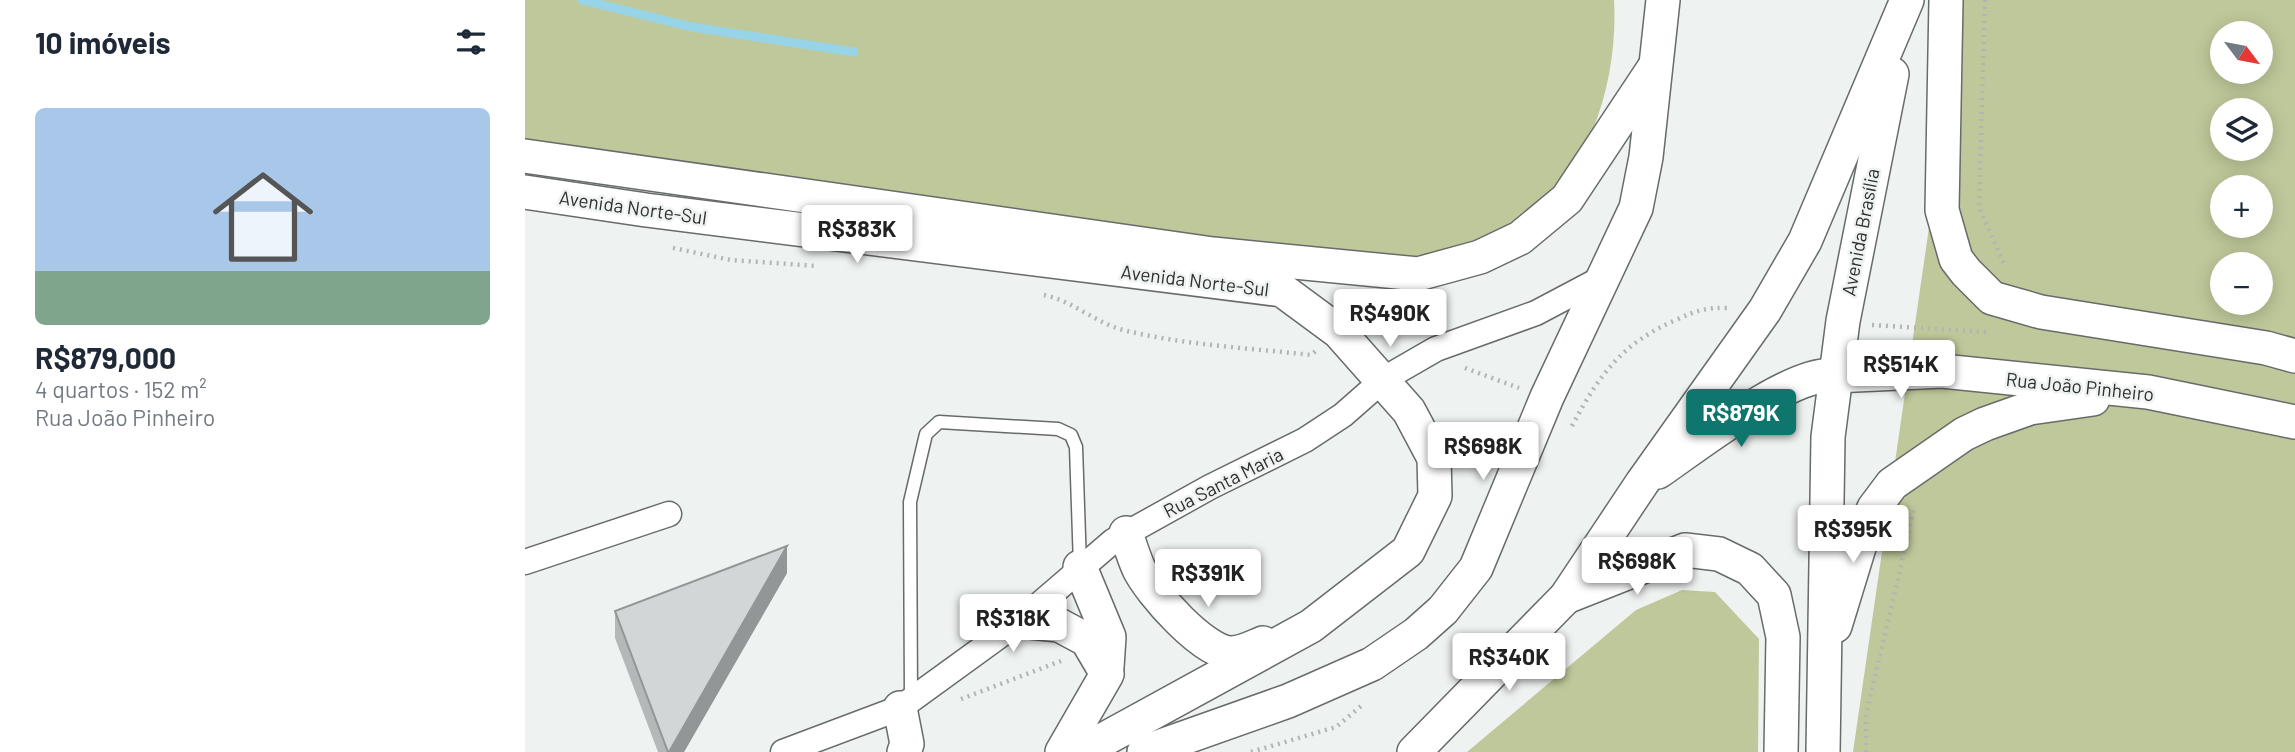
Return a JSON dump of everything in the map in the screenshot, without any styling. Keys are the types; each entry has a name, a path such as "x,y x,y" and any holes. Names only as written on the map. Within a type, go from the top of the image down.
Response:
{"main road":[{"path":"1144,752 1263,710 1372,664 1416,634 1443,610 1476,568 1547,397 1636,208 1646,157 1663,0"},
{"path":"1946,0 1942,210 1956,259 1966,272 1992,298 2041,312 2266,348 2295,356"},
{"path":"1414,752 1566,597 1642,483 1765,310 1805,241 1906,4"},
{"name":"Avenida Brasília","path":"1823,752 1828,437 1834,376 1906,4"},
{"name":"Avenida Norte-Sul","path":"525,156 1213,254 1418,274 1480,257 1520,238 1567,199 1654,68"},
{"name":"Avenida Norte-Sul","path":"525,192 660,212 1282,290 1339,332 1384,379 1409,411 1434,458 1435,496 1408,551 1311,626 1081,752"},
{"name":"Rua João Pinheiro","path":"1642,483 1768,398 1821,373 1834,376 1942,371 2148,392 2295,422"},
{"path":"1825,658 1865,528 1874,508 1892,485 1964,434 1996,420 2031,408 2148,392"},
{"path":"1126,533 1140,571 1170,609 1213,648 1230,653 1248,649 1311,626"},
{"path":"1566,597 1685,550 1719,554 1750,569 1774,595 1783,637 1781,752"},
{"path":"1062,752 1107,674 1109,637 1080,566"},
{"path":"1020,621 1059,625 1087,640 1107,674"},
{"path":"904,752 907,744 905,703"}],"street":[{"name":"Rua Santa Maria","path":"783,752 905,703 1020,621 1080,566 1126,533 1210,486 1305,440 1343,415 1384,379 1436,349 1536,313 1604,277"},
{"path":"525,562 670,514"}],"lane":[{"path":"905,703 910,502 926,434 939,422 1058,429 1071,435 1076,447 1080,566"}],"path":[{"path":"667,247 731,260 823,267"},
{"path":"1035,293 1058,298 1121,329 1194,341 1311,355 1339,332"},
{"path":"1582,407 1614,360 1646,333 1707,307 1765,310"}],"green space":[{"path":"525,0 1614,0 1614,34 1602,103 1590,136 1574,168 1554,196 1529,220 1500,240 1465,252 1396,267 525,141"},
{"path":"1962,0 2295,0 2295,752 1853,752"},
{"path":"1682,590 1715,592 1759,639 1758,752 1467,752 1636,610"}],"building":[{"path":"787,546 669,752 668,752 615,611"}],"waterway":[{"path":"582,0 692,27 854,52"}]}
